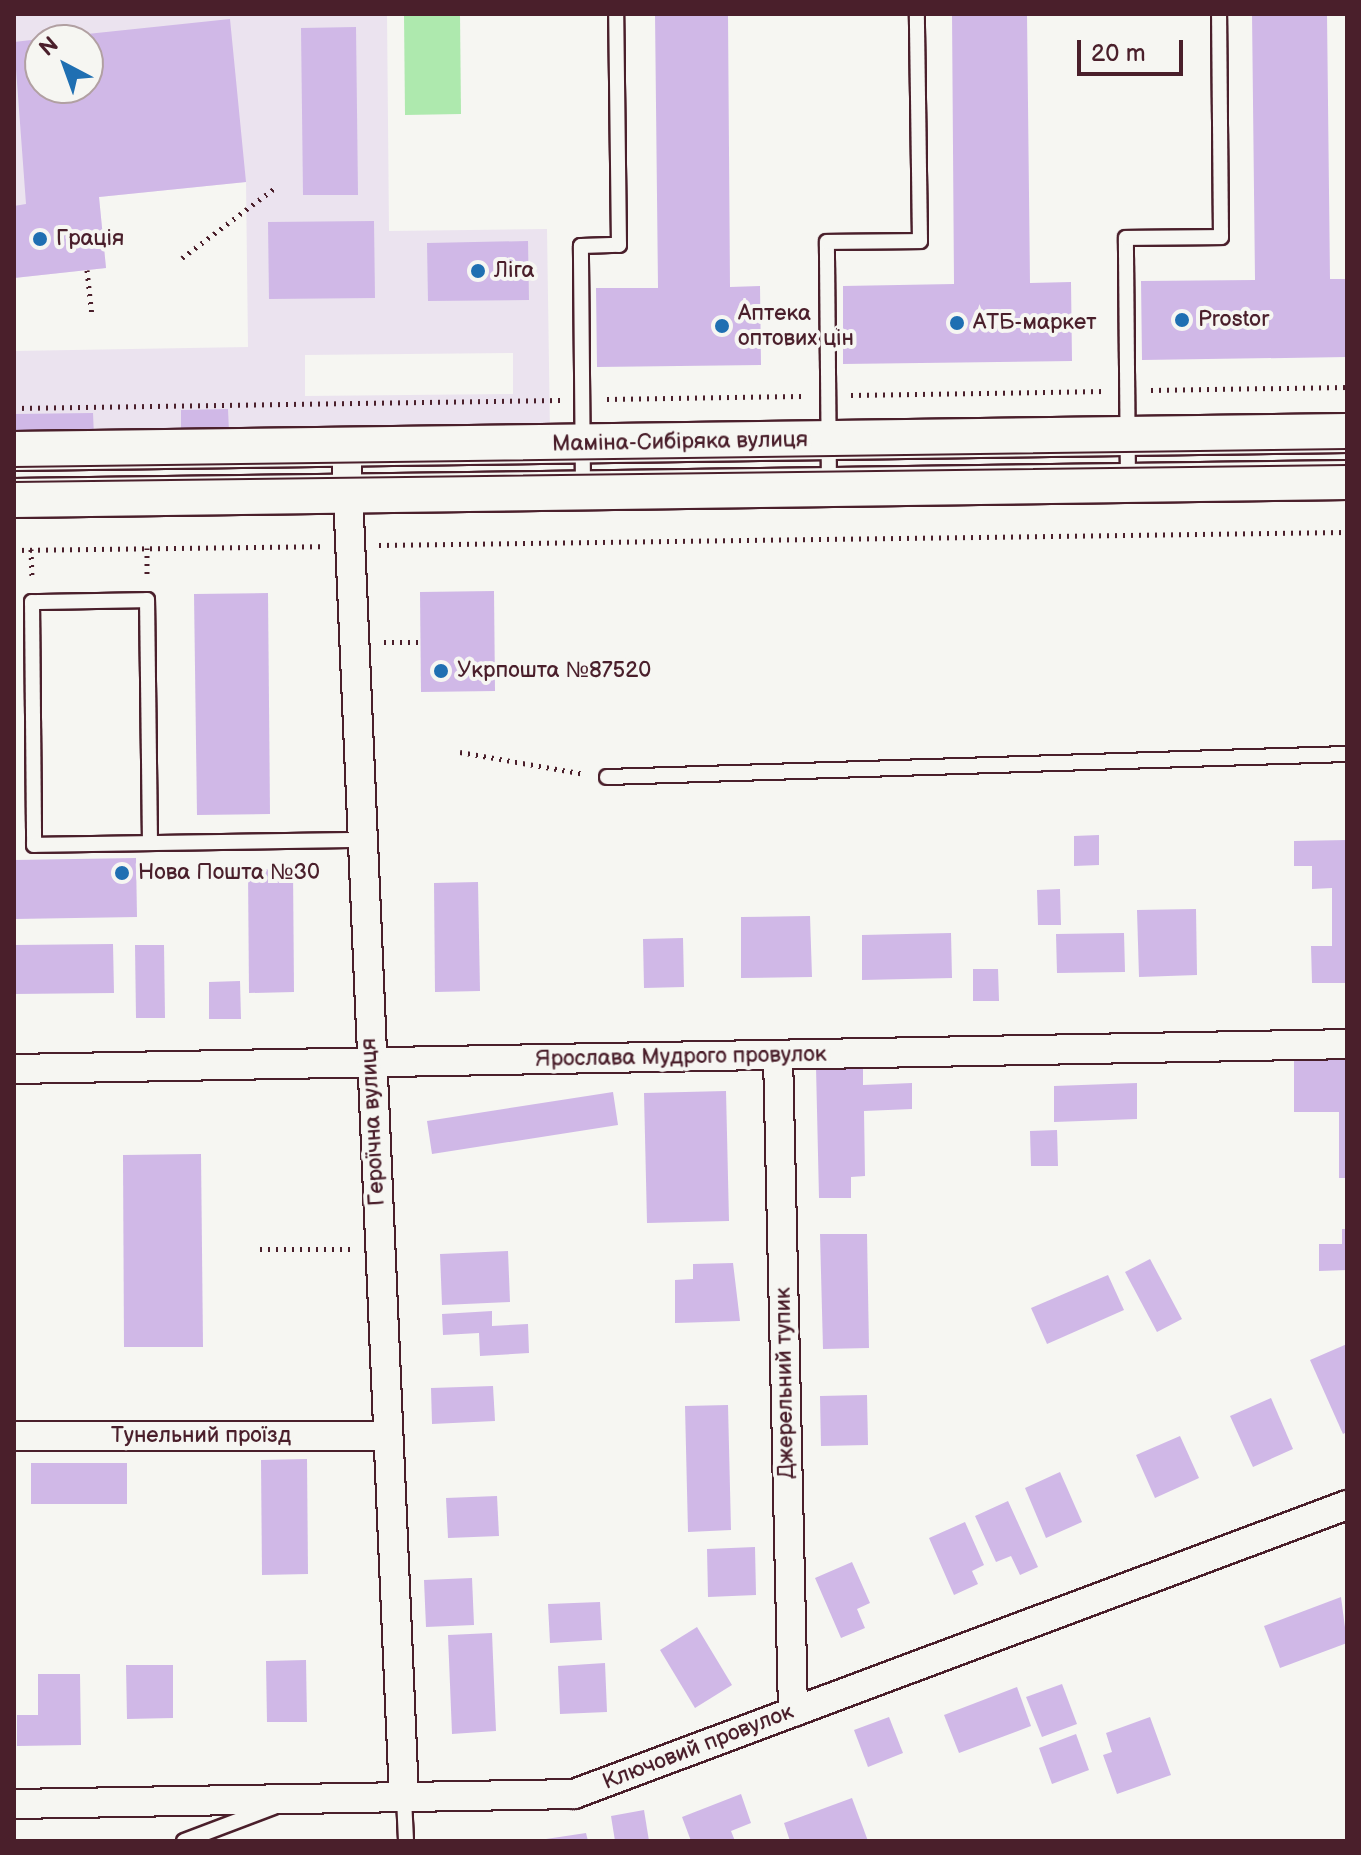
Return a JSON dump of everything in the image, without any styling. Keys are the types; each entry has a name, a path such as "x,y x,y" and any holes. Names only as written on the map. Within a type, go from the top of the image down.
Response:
{"main road":[{"name":"Маміна-Сибіряка вулиця","path":"14,451 1347,433"},
{"path":"14,498 1347,480"}],"street":[{"name":"Героїчна вулиця","path":"346,447 347,546 404,1798"},
{"name":"Ярослава Мудрого провулок","path":"14,1069 1347,1044"},
{"name":"Джерельний тупик","path":"778,1055 793,1712"},
{"name":"Тунельний проїзд","path":"14,1436 387,1436"},
{"name":"Ключовий провулок","path":"14,1804 574,1794 1347,1505"}],"lane":[{"path":"583,490 581,246 619,245 616,14"},
{"path":"829,487 827,242 920,241 917,14"},
{"path":"1128,483 1126,238 1221,237 1219,14"},
{"path":"150,843 147,600 32,602 34,845 360,840"},
{"path":"607,777 1347,754"},
{"path":"404,1798 406,1841"},
{"path":"184,1841 294,1800"}],"path":[{"path":"182,258 275,188"},
{"path":"87,270 92,316"},
{"path":"14,408 1347,387"},
{"path":"14,550 1347,532"},
{"path":"460,752 607,777"},
{"path":"260,1249 379,1249"}],"shaded area":[{"path":"14,14 387,14 389,231 547,229 550,433 14,440 14,351 248,347 246,182 99,197 106,268 14,278","holes":["513,353 513,394 305,396 305,355"]}],"green space":[{"path":"404,14 460,14 461,114 405,115"}],"building":[{"path":"655,14 728,14 730,287 760,286 761,365 597,367 596,288 658,288"},
{"path":"952,14 1027,14 1030,283 1071,282 1072,361 843,364 843,286 954,284"},
{"path":"1252,14 1327,14 1330,279 1347,279 1347,357 1142,360 1141,281 1255,280"},
{"path":"230,19 246,182 99,197 106,268 14,278 14,206 26,204 14,42 24,41 24,104 104,104 104,32"},
{"path":"356,27 358,195 303,195 301,28"},
{"path":"374,221 375,298 269,299 268,222"},
{"path":"528,241 529,300 428,301 427,243"},
{"path":"228,409 229,432 181,433 181,410"},
{"path":"93,413 94,437 14,438 14,414"},
{"path":"494,591 495,691 421,692 420,592"},
{"path":"268,593 270,814 197,815 194,594"},
{"path":"1099,835 1099,865 1074,866 1074,836"},
{"path":"1347,840 1347,983 1312,983 1311,946 1332,946 1332,888 1312,889 1312,866 1294,866 1294,841"},
{"path":"136,858 137,917 14,919 14,860"},
{"path":"293,869 294,992 249,993 248,870"},
{"path":"478,882 480,991 435,992 434,883"},
{"path":"1060,889 1061,925 1038,925 1037,890"},
{"path":"1196,909 1197,975 1139,977 1137,910"},
{"path":"810,916 812,977 741,978 741,917"},
{"path":"951,933 952,978 862,980 862,935"},
{"path":"1124,933 1125,972 1057,973 1056,934"},
{"path":"683,938 684,987 644,988 643,939"},
{"path":"113,944 114,993 14,994 14,945"},
{"path":"135,945 164,945 165,1018 136,1018"},
{"path":"973,969 998,969 999,1001 973,1001"},
{"path":"240,981 241,1019 209,1019 209,982"},
{"path":"1294,1058 1347,1058 1347,1178 1339,1178 1339,1112 1294,1112"},
{"path":"863,1066 863,1085 912,1083 912,1109 864,1111 865,1176 851,1177 851,1198 819,1198 816,1067"},
{"path":"1137,1083 1137,1119 1054,1122 1054,1086"},
{"path":"726,1091 729,1221 647,1223 644,1093"},
{"path":"613,1092 618,1125 432,1154 427,1121"},
{"path":"1057,1130 1058,1166 1031,1166 1030,1131"},
{"path":"201,1154 203,1347 124,1347 123,1155"},
{"path":"1342,1229 1347,1229 1347,1270 1319,1271 1319,1244 1342,1244"},
{"path":"820,1234 867,1234 869,1348 823,1349"},
{"path":"508,1251 510,1302 442,1305 440,1254"},
{"path":"1150,1259 1182,1319 1157,1332 1125,1272"},
{"path":"733,1263 740,1321 675,1323 675,1280 693,1279 693,1264"},
{"path":"1108,1275 1124,1310 1047,1344 1031,1308"},
{"path":"492,1311 492,1326 528,1324 529,1353 480,1356 479,1333 443,1335 442,1314"},
{"path":"1347,1344 1347,1432 1343,1434 1310,1360"},
{"path":"493,1386 495,1421 432,1424 431,1388"},
{"path":"867,1395 868,1445 821,1446 820,1396"},
{"path":"1271,1398 1293,1449 1253,1467 1230,1416"},
{"path":"728,1405 731,1530 688,1532 685,1406"},
{"path":"1180,1436 1199,1478 1155,1498 1136,1455"},
{"path":"307,1459 308,1574 262,1575 261,1460"},
{"path":"31,1463 127,1463 127,1504 31,1504"},
{"path":"1060,1472 1082,1522 1046,1538 1025,1488"},
{"path":"497,1496 499,1536 448,1538 446,1498"},
{"path":"1008,1501 1038,1567 1020,1575 1011,1556 996,1562 975,1516"},
{"path":"965,1522 984,1565 972,1571 978,1584 954,1595 929,1538"},
{"path":"755,1547 756,1595 708,1597 707,1549"},
{"path":"852,1562 870,1603 857,1609 865,1628 841,1638 815,1578"},
{"path":"472,1578 474,1625 426,1627 424,1580"},
{"path":"1341,1597 1347,1643 1280,1668 1264,1626"},
{"path":"600,1602 602,1640 550,1643 548,1604"},
{"path":"697,1627 732,1685 695,1708 660,1650"},
{"path":"492,1633 496,1731 452,1734 448,1635"},
{"path":"306,1660 307,1722 267,1722 266,1661"},
{"path":"605,1663 607,1712 560,1714 558,1666"},
{"path":"126,1665 173,1665 173,1718 127,1719"},
{"path":"38,1674 80,1674 81,1745 17,1746 17,1715 38,1715"},
{"path":"1062,1684 1077,1724 1042,1737 1026,1697"},
{"path":"1017,1687 1031,1726 959,1753 944,1715"},
{"path":"889,1717 903,1753 868,1767 854,1730"},
{"path":"1150,1717 1171,1775 1117,1794 1103,1755 1112,1752 1106,1733"},
{"path":"1076,1734 1089,1770 1052,1784 1039,1748"},
{"path":"741,1794 751,1823 731,1831 735,1841 691,1841 682,1817"},
{"path":"852,1798 868,1841 790,1841 784,1823"},
{"path":"644,1810 649,1841 615,1841 611,1816"},
{"path":"586,1833 588,1841 546,1841 546,1839"}],"tram line":[{"path":"14,467 1347,449"},
{"path":"14,482 1347,465"}],"place":[{"name":"Грація","path":"40,239"},
{"name":"Ліга","path":"478,271"},
{"name":"Prostor","path":"1182,320"},
{"name":"АТБ-маркет","path":"957,323"},
{"name":"Аптека оптових цін","path":"722,326"},
{"name":"Укрпошта №87520","path":"441,671"},
{"name":"Нова Пошта №30","path":"122,873"}]}
